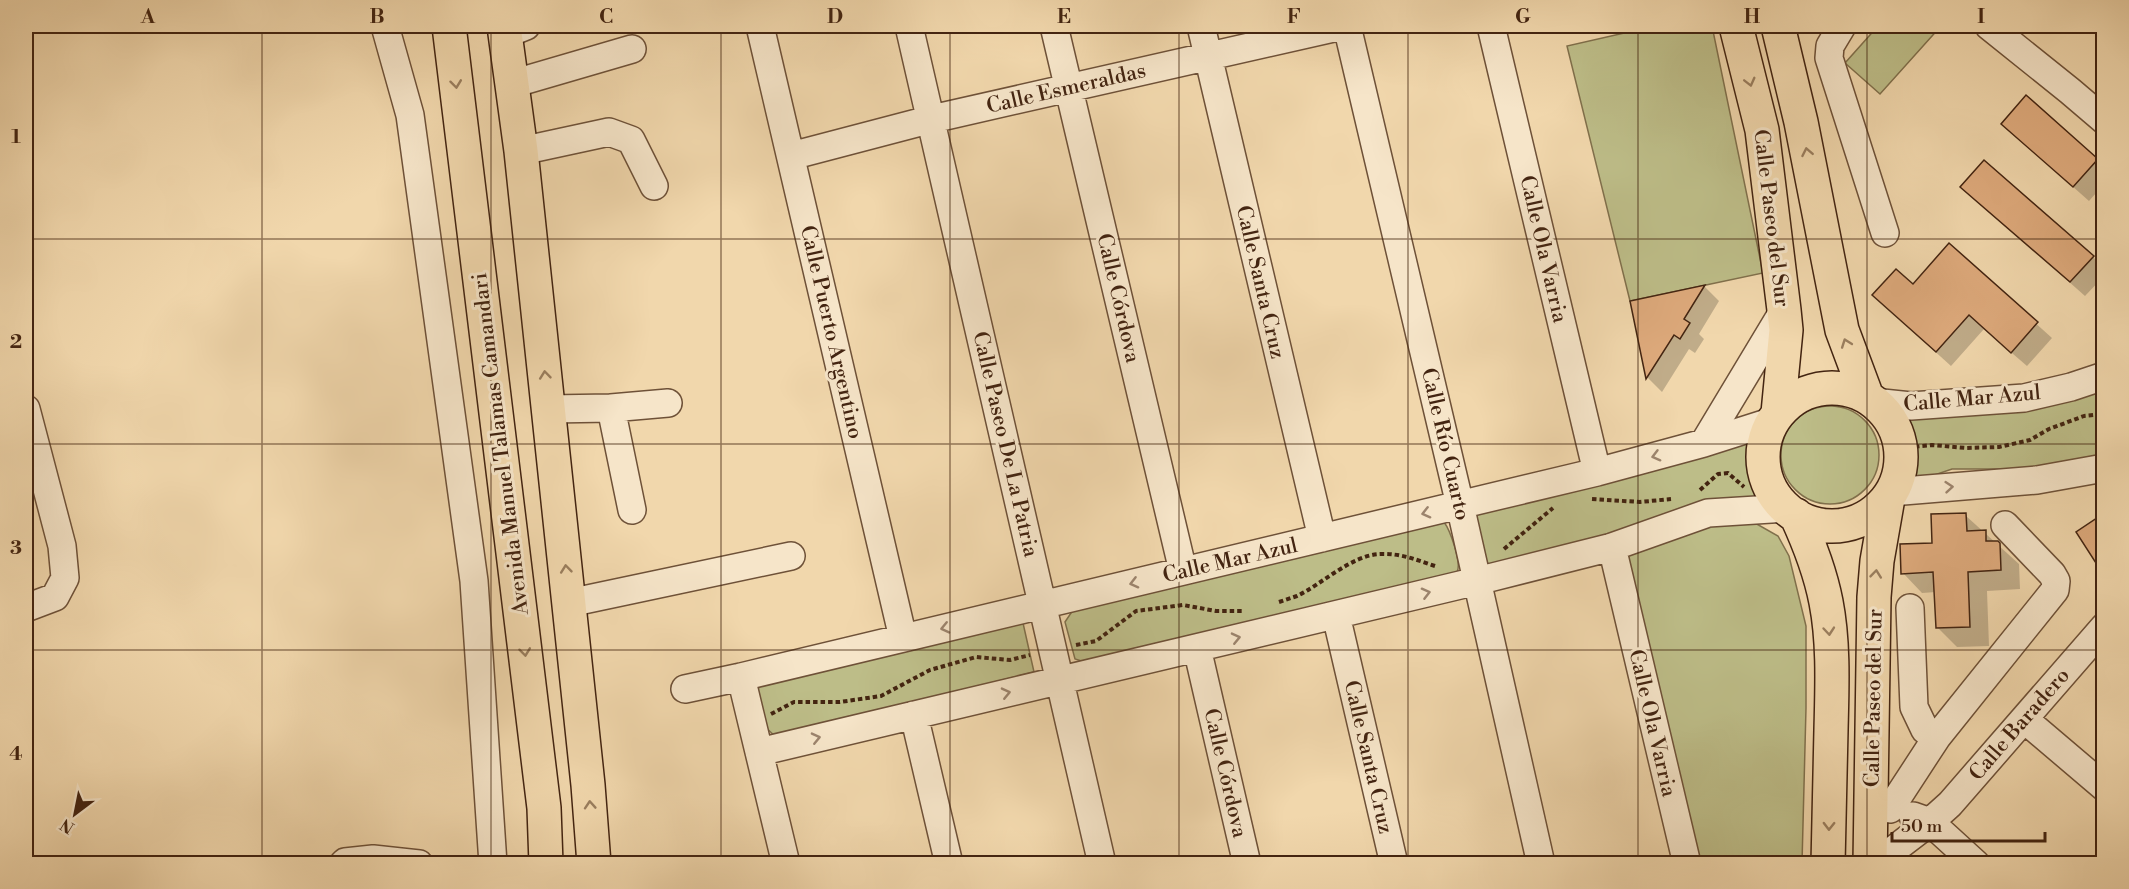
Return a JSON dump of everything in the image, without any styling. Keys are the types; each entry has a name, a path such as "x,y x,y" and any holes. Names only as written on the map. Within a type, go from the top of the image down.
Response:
{"main road":[{"name":"Avenida Manuel Talamas Camandari","path":"449,26 544,808 546,864"},
{"name":"Calle Paseo del Sur","path":"1736,26 1762,130 1786,330 1775,417"},
{"name":"Calle Paseo del Sur","path":"1778,26 1801,123 1842,330 1870,400"},
{"path":"512,28 513,84 549,409 588,785 594,864"},
{"path":"1829,388 1849,390 1870,400 1886,415 1896,431 1900,448 1900,467 1889,495 1879,509 1871,515 1837,525 1816,523 1784,511 1768,484 1763,463 1764,441 1775,417 1792,400 1810,391 1829,388"},
{"name":"Calle Paseo del Sur","path":"1870,864 1881,807 1874,597 1877,561 1889,495"},
{"name":"Calle Paseo del Sur","path":"1784,511 1810,547 1827,604 1833,684 1828,864"}],"street":[{"path":"385,26 410,115 474,581 493,864"},
{"name":"Calle Puerto Argentino","path":"760,26 903,638"},
{"name":"Calle Paseo De La Patria","path":"909,26 1102,864"},
{"name":"Calle Córdova","path":"1054,26 1183,571"},
{"name":"Calle Santa Cruz","path":"1201,26 1322,538"},
{"name":"Calle Esmeraldas","path":"791,156 932,119 1342,26"},
{"name":"Calle Río Cuarto","path":"1347,26 1460,505 1541,864"},
{"name":"Calle Ola Varria","path":"1491,26 1597,472"},
{"path":"1842,26 1830,46 1829,58 1885,233"},
{"path":"1989,26 2103,120"},
{"path":"513,84 632,49"},
{"path":"521,152 609,132 631,140 654,186"},
{"path":"1704,442 1784,310"},
{"name":"Calle Mar Azul","path":"1870,400 1911,406 2024,398 2071,387 2103,376"},
{"path":"549,409 611,408 668,403"},
{"path":"611,408 632,510"},
{"path":"26,409 62,546 65,578 55,597 26,608"},
{"name":"Calle Mar Azul","path":"685,688 741,677 1597,472 1704,442 1775,417"},
{"path":"1889,495 2037,480 2103,468"},
{"path":"759,752 1336,615 1475,572 1611,547 1708,513 1784,511"},
{"path":"1976,864 1930,822 1881,807 2055,590 2056,581 2052,574 2005,525"},
{"name":"Calle Ola Varria","path":"1611,547 1687,864"},
{"path":"569,603 791,556"},
{"path":"1910,608 1914,707 1925,730 1936,737"},
{"name":"Calle Santa Cruz","path":"1336,615 1394,864"},
{"name":"Calle Baradero","path":"1875,864 1950,804 2103,627"},
{"name":"Calle Córdova","path":"1197,648 1247,864"},
{"path":"741,677 786,864"},
{"path":"914,715 949,864"},
{"path":"2024,719 2103,786"},
{"path":"343,864 373,859 419,864"}],"path":[{"path":"1900,448 1999,447 2030,440 2049,429 2084,416 2103,414"},
{"path":"1696,493 1718,474 1728,473 1784,511"},
{"path":"1589,500 1640,502 1679,499"},
{"path":"1272,604 1297,596 1370,555 1406,556 1440,568 1475,572 1539,518 1557,506"},
{"path":"751,718 773,713 794,702 840,702 881,696 930,670 976,657 1010,660 1096,641 1136,611 1183,605 1216,612 1247,611"}],"green space":[{"path":"1655,26 1712,26 1763,273 1630,301 1567,46"},
{"path":"1878,26 1941,26 1880,94 1845,63"},
{"path":"2103,387 2103,460 2055,469 1952,469 1911,483 1913,448 1902,415"},
{"path":"1830,406 1849,409 1865,420 1876,436 1879,455 1876,474 1865,490 1849,501 1830,504 1811,501 1795,490 1784,474 1781,455 1784,436 1795,420 1811,409"},
{"path":"1760,437 1753,458 1762,500 1487,566 1471,513"},
{"path":"1444,522 1452,539 1458,562 1457,573 1450,579 1088,663 1075,659 1065,622 1079,606"},
{"path":"1755,523 1778,536 1789,556 1806,626 1802,863 1698,863 1625,559 1647,542 1687,527"},
{"path":"1023,623 1034,672 776,737 763,725 756,693 762,682"}],"building":[{"path":"2026,95 2098,159 2073,187 2001,124"},
{"path":"1984,160 2094,256 2070,282 1960,187"},
{"path":"1949,243 2038,322 2011,353 1969,315 1936,352 1872,295 1896,269 1913,284"},
{"path":"1705,285 1684,319 1690,323 1680,339 1674,335 1646,379 1630,301"},
{"path":"1966,513 1967,531 1986,530 1986,541 2000,543 2001,570 1968,572 1970,627 1936,628 1933,572 1901,574 1900,544 1932,543 1931,514"},
{"path":"2103,514 2103,574 2076,532"}]}
